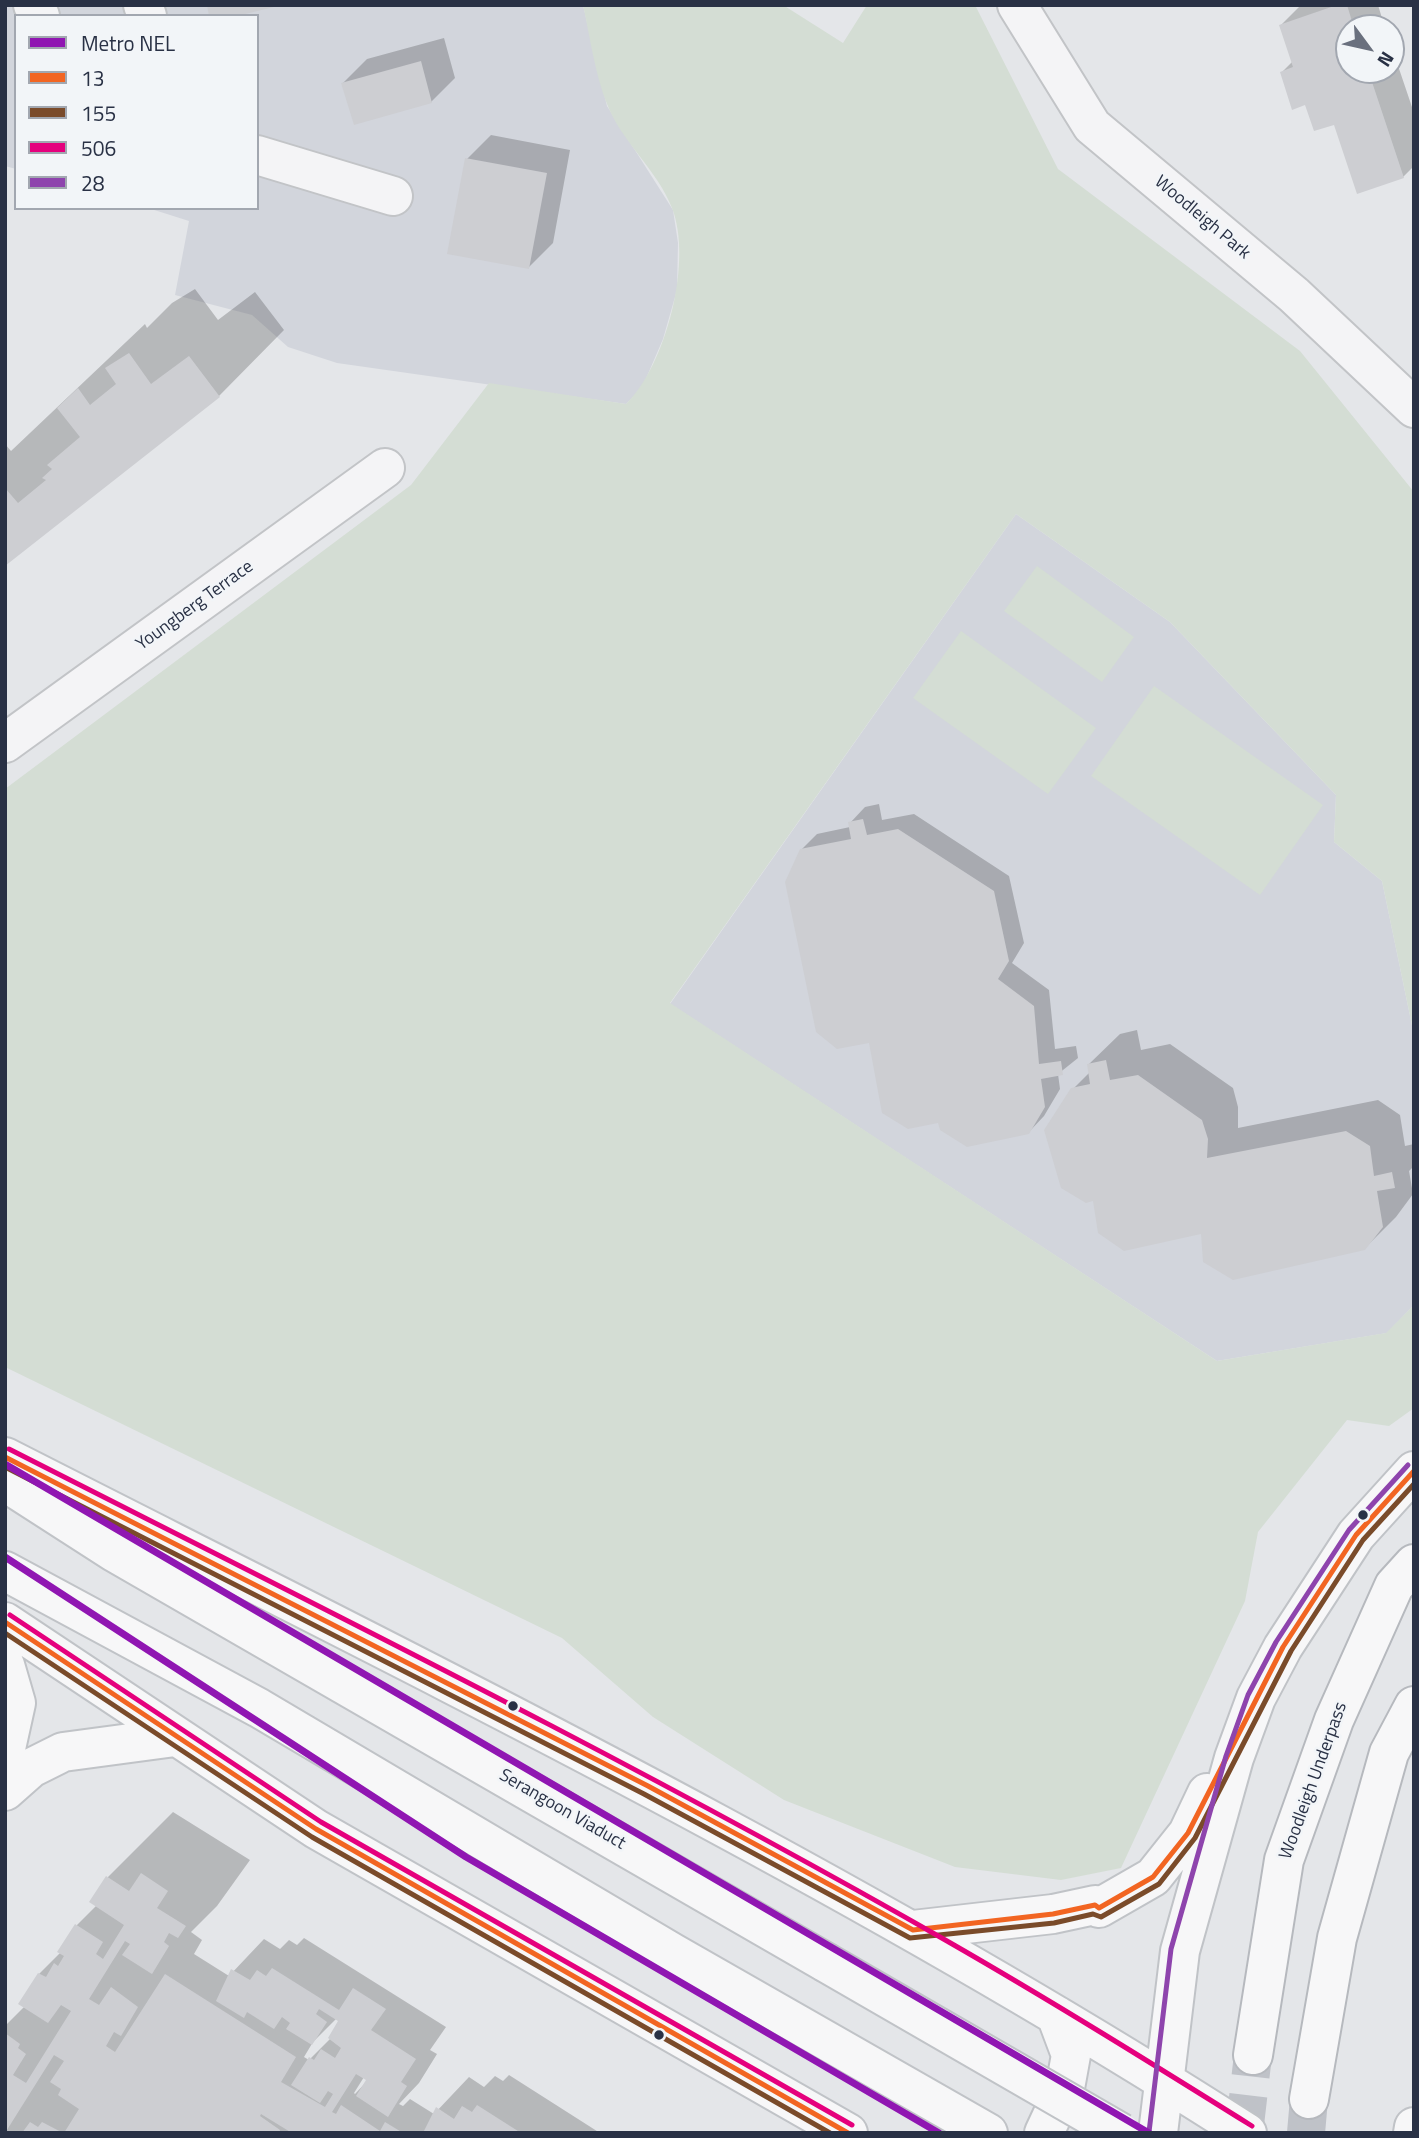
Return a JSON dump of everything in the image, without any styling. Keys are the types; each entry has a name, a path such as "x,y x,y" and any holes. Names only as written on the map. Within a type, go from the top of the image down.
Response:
{"main road":[{"path":"5,1457 636,1779 913,1930 1163,2079 1247,2133"},
{"path":"913,1930 1053,1914 1095,1905 1099,1908 1153,1877 1188,1833 1283,1647 1356,1535 1414,1471"},
{"name":"Serangoon Viaduct","path":"5,1482 114,1552 1121,2133"},
{"name":"Woodleigh Underpass","path":"1253,2055 1284,1860 1334,1720 1394,1587 1414,1564"},
{"path":"5,1572 259,1708 988,2133"},
{"path":"5,1622 316,1829 848,2133"},
{"path":"5,1665 16,1703 5,1753"},
{"path":"1158,2133 1180,1951 1234,1758 1256,1698"},
{"path":"1309,2099 1337,1938 1389,1753 1414,1706"},
{"path":"5,1791 31,1768 63,1752 175,1737"},
{"path":"1044,2133 1065,2088 1071,2055 1056,2015"},
{"path":"1163,2079 1207,2133"},
{"path":"1413,2133 1414,2127"}],"street":[{"name":"Woodleigh Park","path":"1017,5 1092,126 1294,295 1414,408"},
{"path":"259,156 393,196"},
{"name":"Youngberg Terrace","path":"5,743 385,468"}],"shaded area":[{"path":"5,5 583,5 607,106 673,210 678,243 677,290 663,339 642,388 626,404 337,363 288,347 252,315 175,295 189,221 154,210 259,210 259,14 14,14 14,168 5,166"},
{"path":"583,5 783,5 843,43 867,5 975,5 1058,169 1300,351 1414,492 1414,1035 1382,881 1334,842 1336,795 1170,622 1016,514 670,1003 1217,1361 1386,1333 1414,1305 1414,1408 1389,1426 1347,1420 1258,1532 1245,1601 1121,1868 1061,1880 955,1867 784,1800 653,1717 562,1638 5,1367 5,789 411,485 489,383 626,404 640,387 664,339 672,311 679,256 678,230 666,194 621,131 607,104 596,68"},
{"path":"1016,514 1170,622 1336,795 1334,842 1382,881 1414,1035 1414,1305 1387,1333 1217,1361 670,1004"},
{"path":"1037,566 1134,637 1102,682 1004,611"},
{"path":"961,631 1096,728 1048,794 913,698"},
{"path":"1154,686 1323,805 1260,895 1091,776"}],"building":[{"path":"207,5 278,5 245,14 209,14"},
{"path":"1337,5 1347,5 1350,14 1335,14 1335,84 1373,84 1404,178 1357,194 1334,125 1314,131 1305,105 1292,110 1280,72 1293,67 1279,25"},
{"path":"421,61 432,103 354,125 341,83"},
{"path":"465,158 547,173 529,269 447,254"},
{"path":"129,353 151,384 189,356 220,397 5,566 5,488 18,503 46,480 42,478 52,469 47,465 80,437 57,408 78,388 90,405 116,384 105,368"},
{"path":"863,819 867,835 898,829 994,891 1009,961 998,979 1034,1006 1039,1064 1061,1061 1063,1075 1041,1079 1045,1107 1029,1134 967,1147 940,1130 938,1123 908,1129 882,1113 869,1043 837,1049 816,1032 785,882 800,849 851,839 848,822"},
{"path":"1106,1060 1110,1080 1138,1075 1202,1120 1208,1139 1207,1158 1346,1131 1370,1146 1374,1176 1392,1172 1395,1188 1377,1191 1383,1227 1365,1250 1233,1280 1203,1262 1201,1234 1124,1251 1098,1233 1093,1201 1086,1203 1061,1188 1044,1130 1071,1088 1090,1084 1087,1064"},
{"path":"141,1873 168,1891 157,1908 186,1926 178,1938 169,1933 164,1942 169,1946 152,1974 122,1955 130,1944 125,1941 89,1999 99,2005 111,1987 138,2007 121,2036 114,2032 106,2046 115,2052 165,1974 296,2057 281,2082 325,2107 333,2094 328,2091 320,2103 291,2085 309,2057 314,2060 321,2049 335,2058 341,2048 328,2038 338,2021 319,2009 316,2014 327,2022 312,2045 286,2029 290,2023 282,2017 274,2029 247,2012 244,2018 216,2001 231,1969 250,1980 257,1970 266,1976 272,1968 339,2010 353,1988 386,2009 371,2030 416,2059 401,2082 407,2086 388,2117 356,2096 366,2080 356,2074 332,2112 336,2114 341,2105 380,2131 385,2122 403,2133 292,2133 261,2114 260,2116 280,2130 279,2133 64,2133 79,2109 58,2095 61,2089 50,2082 64,2061 54,2055 5,2133 5,2033 20,2044 18,2048 26,2054 13,2075 26,2083 71,2011 61,2005 48,2023 18,2004 38,1973 46,1977 54,1963 58,1966 64,1956 57,1952 75,1924 103,1942 96,1954 103,1959 124,1925 89,1902 106,1876 129,1891"},
{"path":"477,2105 521,2133 423,2133 436,2107 454,2119 462,2106 472,2112"},
{"path":"30,2122 38,2127 42,2122 63,2133 22,2133"}],"tunnel":[{"path":"1244,2133 1253,2055"},
{"path":"1306,2133 1309,2099"}],"metro line":[{"name":"NEL","path":"5,1464 1149,2133"},
{"name":"NEL","path":"5,1557 466,1857 939,2133"}],"transit line":[{"name":"506","path":"9,1449 481,1689 832,1876 986,1963 1252,2126"},
{"name":"13","path":"5,1457 648,1786 913,1930 1053,1914 1095,1905 1099,1908 1153,1877 1188,1833 1283,1647 1356,1535 1414,1471"},
{"name":"28","path":"1149,2132 1171,1949 1226,1756 1248,1695 1276,1642 1349,1530 1408,1465"},
{"name":"155","path":"5,1467 644,1794 910,1938 1054,1923 1093,1914 1101,1917 1159,1884 1195,1838 1291,1651 1363,1540 1414,1484"},
{"name":"506","path":"10,1615 321,1822 852,2125"},
{"name":"13","path":"5,1622 316,1829 848,2133"},
{"name":"155","path":"5,1633 312,1837 830,2133"}]}
